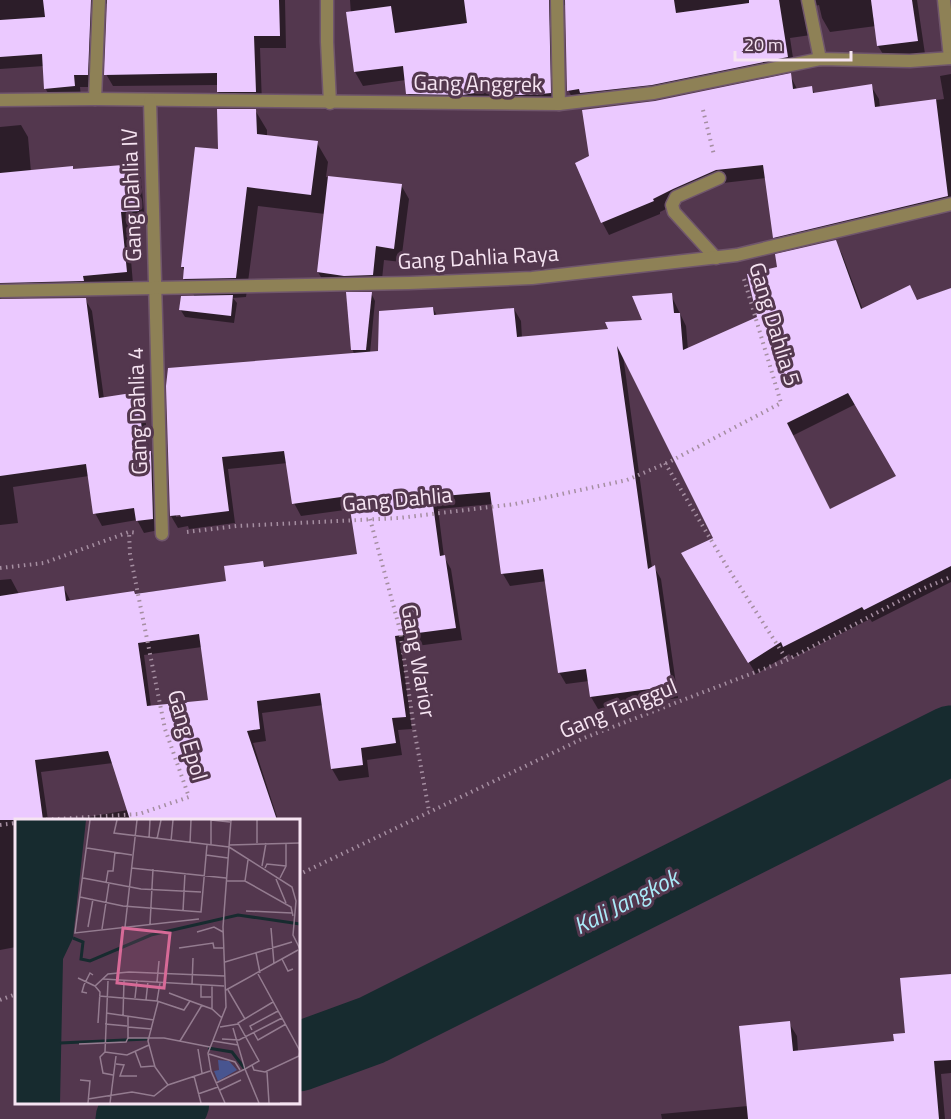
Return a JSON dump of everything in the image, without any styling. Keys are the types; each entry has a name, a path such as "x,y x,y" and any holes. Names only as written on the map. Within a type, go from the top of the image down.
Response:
{"street":[{"path":"95,99 99,0"},
{"path":"327,0 330,103"},
{"path":"557,0 559,104"},
{"path":"808,0 820,59"},
{"path":"944,0 951,58"},
{"name":"Gang Anggrek","path":"0,100 559,104 698,86 820,59 910,61 951,58"},
{"name":"Gang Dahlia IV","path":"150,101 155,286"},
{"path":"716,258 674,212 672,205 676,197 719,178"},
{"name":"Gang Dahlia Raya","path":"0,291 155,286 409,283 532,278 737,255 951,204"},
{"name":"Gang Dahlia 4","path":"155,286 162,534"}],"path":[{"path":"698,86 719,178"},
{"name":"Gang Dahlia 5","path":"737,255 781,403"},
{"name":"Gang Dahlia","path":"0,568 44,563 129,532 162,534 237,526 399,518 515,504 627,480 665,464 781,403"},
{"path":"665,464 787,660"},
{"name":"Gang Warior","path":"370,519 400,630 414,729 429,811"},
{"name":"Gang Epol","path":"77,819 139,814 189,797 165,729 130,554 129,532"},
{"name":"Gang Tanggul","path":"300,874 584,738 787,660 951,577"},
{"path":"0,825 15,823"},
{"path":"0,1000 15,994"}],"building":[{"path":"43,0 91,0 88,75 74,75 75,86 44,89 42,54 0,57 0,20 45,17"},
{"path":"107,0 279,0 280,36 254,36 256,92 217,92 217,73 104,75"},
{"path":"464,0 549,0 551,93 494,95 494,90 462,95 406,94 403,66 354,72 346,12 391,6 395,33 467,23"},
{"path":"565,0 674,0 676,13 749,3 749,0 779,0 788,57 652,85 580,93 579,89 567,91"},
{"path":"871,0 912,0 918,41 877,46"},
{"path":"791,73 793,89 812,86 813,93 872,84 875,107 936,99 948,196 773,238 763,165 716,170 653,199 654,201 601,223 575,163 589,156 582,110 655,101"},
{"path":"217,109 256,109 257,134 318,141 311,195 247,187 236,278 183,279 184,267 181,267 195,147 218,149"},
{"path":"135,164 139,211 121,212 127,272 83,276 84,281 0,283 0,173 73,166 73,169"},
{"path":"328,176 402,184 394,249 376,246 373,275 344,276 317,272"},
{"path":"836,240 861,309 910,285 917,300 951,288 951,566 864,610 862,607 783,647 781,642 748,663 681,553 713,538 617,346 648,569 655,565 672,686 590,697 586,669 558,673 543,569 501,574 490,492 432,497 440,556 445,555 456,628 395,636 406,717 392,718 396,743 361,748 363,765 331,769 320,693 257,701 260,729 247,731 277,819 130,819 108,751 35,760 43,819 0,820 0,596 64,586 66,601 134,591 135,594 226,581 224,566 263,561 264,567 357,554 348,496 292,504 284,451 222,457 229,511 181,517 180,515 170,516 166,386 168,368 378,351 379,311 433,307 434,315 514,308 517,337 608,329 605,322 642,320 632,296 672,293 674,313 680,313 683,350 757,317 747,274 777,267 775,254","holes":["848,393 896,476 830,509 787,423","199,634 208,700 147,706 138,643"]},
{"path":"346,292 372,292 366,350 351,350"},
{"path":"233,295 231,316 179,310 181,296"},
{"path":"86,298 99,398 138,392 144,451 151,451 153,519 136,521 134,508 93,514 86,464 0,476 0,299"},
{"path":"951,974 951,1060 934,1061 939,1119 748,1119 739,1026 790,1021 793,1051 894,1041 893,1034 905,1033 900,978"}],"waterway":[{"name":"Kali Jangkok","path":"300,1056 372,1030 951,740"},
{"name":"Kali Jangkok","path":"130,1119 170,1104"}]}
